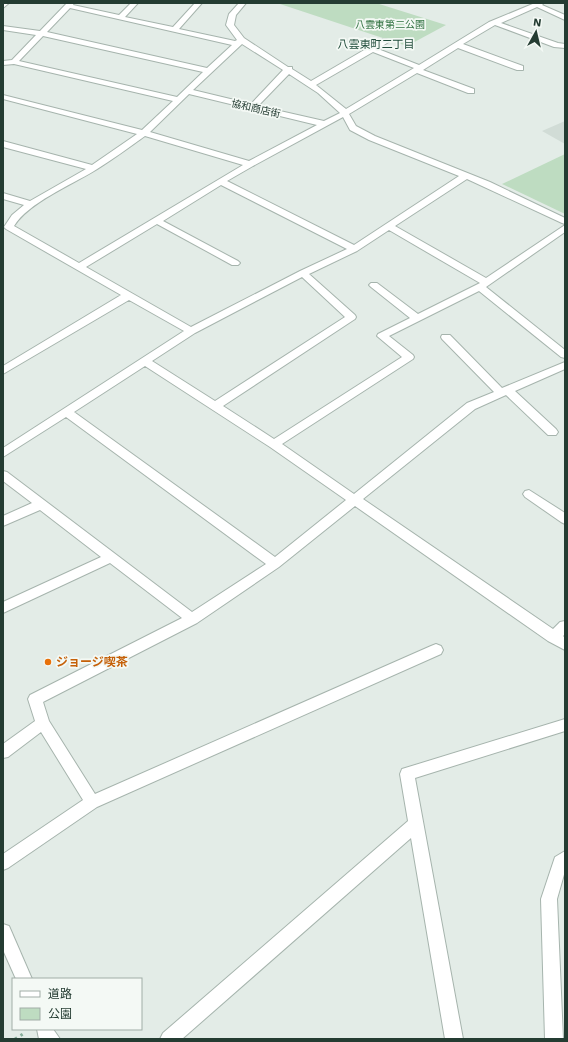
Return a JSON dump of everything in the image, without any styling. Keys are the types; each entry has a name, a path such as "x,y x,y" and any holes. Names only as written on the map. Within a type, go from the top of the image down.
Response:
{"street":[{"path":"3,6 6,3"},
{"path":"120,18 135,3"},
{"path":"174,30 199,3"},
{"path":"239,42 230,25 233,14 243,3"},
{"path":"6,64 41,33 70,4 120,18 239,42 289,69 322,91 345,114 353,128 365,135 487,184 565,221"},
{"path":"80,267 250,164 345,114 495,23 539,4 565,18"},
{"path":"495,23 557,46 565,46"},
{"path":"3,28 41,33 208,72"},
{"path":"312,84 386,41"},
{"path":"191,331 9,227 14,217 31,204 93,168 144,133 239,42"},
{"path":"458,45 520,68"},
{"path":"372,49 471,91"},
{"path":"6,64 178,100"},
{"path":"252,107 289,69"},
{"name":"協和商店街","path":"187,91 325,124"},
{"path":"3,97 144,133 250,164"},
{"path":"3,144 93,168"},
{"path":"3,453 191,331 303,273 354,249 465,176"},
{"path":"222,182 354,249"},
{"path":"3,196 31,204"},
{"path":"157,221 235,263"},
{"path":"389,226 483,285 565,355"},
{"path":"274,444 409,357 382,336 483,285 565,228"},
{"path":"215,406 351,317 303,273"},
{"path":"374,285 418,318"},
{"path":"3,371 129,295"},
{"path":"446,337 504,391 552,432"},
{"path":"145,361 274,444 565,645"},
{"path":"92,802 43,723 35,699 192,618 275,564 471,406 565,365"},
{"path":"66,412 275,564"},
{"path":"3,475 192,618"},
{"path":"529,494 565,519"},
{"path":"3,521 42,504"},
{"path":"3,608 112,558"},
{"path":"553,637 565,626"},
{"path":"3,863 92,802 436,650"},
{"path":"3,752 43,723"},
{"path":"454,1039 407,774 565,725"},
{"path":"169,1039 416,824"},
{"path":"554,1039 549,899 560,862 565,858"},
{"path":"3,932 24,978"}],"shaded area":[{"path":"565,121 565,144 542,131"}],"green space":[{"name":"八雲東第二公園","path":"277,3 376,3 446,25 407,46"},
{"path":"565,154 565,214 502,184"}],"place":[{"name":"ジョージ喫茶","path":"48,662"}],"district":[{"name":"八雲東町二丁目","path":"376,44"}]}
